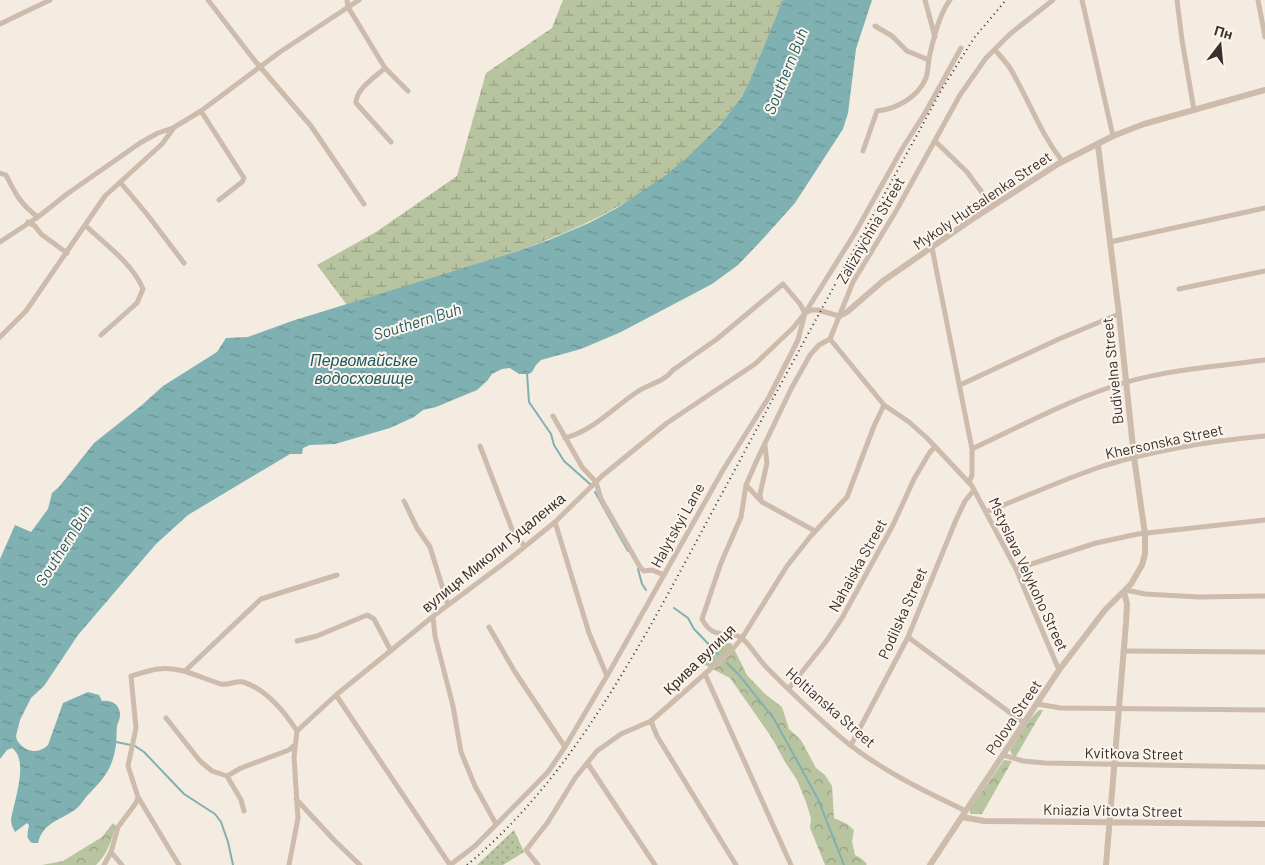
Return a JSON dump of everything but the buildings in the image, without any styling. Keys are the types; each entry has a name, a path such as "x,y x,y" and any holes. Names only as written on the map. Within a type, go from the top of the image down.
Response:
{"street":[{"path":"0,24 50,0"},
{"path":"208,0 260,67 311,126 364,204"},
{"path":"347,0 348,7 385,68 408,91"},
{"path":"0,242 38,217 66,194 140,143 158,133 173,128 201,111 260,67 359,0"},
{"path":"925,0 935,37"},
{"path":"863,151 877,111 890,110 917,92 926,77 944,8 950,0"},
{"name":"Zaliznychna Street","path":"830,339 853,282 896,211 960,95 986,58 1010,34 1053,0"},
{"path":"1082,0 1113,136"},
{"path":"1177,0 1194,110"},
{"path":"1258,0 1265,37"},
{"path":"875,26 892,36 907,51 929,60"},
{"path":"805,313 855,233 961,48"},
{"path":"995,50 1009,68 1038,125 1062,161"},
{"path":"385,68 356,97 356,103 391,142"},
{"name":"Mykoly Hutsalenka Street","path":"839,316 883,281 992,206 1062,161 1113,136 1144,124 1265,90"},
{"path":"201,111 244,178 242,182 219,200"},
{"path":"0,337 26,311 105,196 162,144 173,128"},
{"path":"935,141 966,172 992,206"},
{"name":"Budivelna Street","path":"1098,145 1119,314 1134,458 1145,534 1145,554 1142,565 1132,584 1125,591"},
{"path":"0,173 6,175 25,208 38,217"},
{"path":"120,182 184,263"},
{"path":"1110,242 1265,208"},
{"path":"28,222 67,253"},
{"path":"86,226 140,280 143,289 137,302 101,334"},
{"path":"932,248 972,449 972,475 969,483"},
{"path":"1179,289 1265,271"},
{"path":"565,438 587,430 638,391 668,376 673,370 717,339 783,284 805,313"},
{"path":"805,313 811,310 818,310 839,316"},
{"name":"вулиця Миколи Гуцаленка","path":"297,730 391,650 555,522 596,482 667,423 755,364 793,328 805,313"},
{"name":"Halytskyi Lane","path":"450,865 475,846 548,772 565,747 723,470 769,397 798,340 805,313"},
{"path":"960,385 1059,339 1119,314"},
{"path":"742,638 714,632 706,628 702,619 721,563 741,517 746,485 791,389 810,355 819,345 830,339"},
{"name":"Mstyslava Velykoho Street","path":"830,339 884,404 909,422 935,447 974,490 1016,569 1060,670"},
{"path":"972,449 1066,404 1126,382 1163,374 1265,360"},
{"name":"Крива вулиця","path":"538,865 526,850 548,822 575,778 597,751 621,734 651,721 705,674 742,638 788,566 815,531 847,497 884,404"},
{"path":"553,416 582,466 596,482 601,498 640,567 644,571 652,570 664,575"},
{"name":"Khersonska Street","path":"986,512 1102,467 1134,458 1210,443 1265,436"},
{"path":"761,501 760,494 767,462 765,444"},
{"path":"480,446 515,537 524,546"},
{"name":"Nahaiska Street","path":"789,688 842,618 893,525 914,479 935,447"},
{"path":"746,485 761,501 815,531"},
{"name":"Podilska Street","path":"850,745 908,637 956,520 965,501 974,490"},
{"path":"404,501 417,528 430,547 448,605"},
{"path":"1016,569 1096,543 1138,534 1265,520"},
{"path":"555,522 590,633 607,676"},
{"path":"186,672 261,599 337,575"},
{"path":"1106,865 1127,604 1125,591 1199,597 1265,596"},
{"name":"Polova Street","path":"930,865 1060,670 1105,610 1125,591"},
{"path":"297,641 317,636 367,615 374,619 391,650"},
{"path":"432,617 453,706 461,752 475,786 496,824"},
{"path":"489,627 515,672 565,747"},
{"path":"908,637 1024,723"},
{"name":"Holtianska Street","path":"742,638 767,668 850,745 913,785 964,814"},
{"path":"1123,651 1265,652"},
{"path":"179,865 138,797 128,766 136,728 132,676 157,669 186,672 202,676 223,685 242,681 264,692 297,730 294,757 298,818 289,865"},
{"path":"705,674 791,865"},
{"path":"336,695 450,865"},
{"path":"1037,704 1060,708 1265,710"},
{"path":"166,718 200,761 212,770 227,776 241,800 244,811"},
{"path":"651,721 658,736 736,865"},
{"path":"227,776 241,768 288,750 295,745"},
{"name":"Kvitkova Street","path":"1003,755 1023,762 1265,767"},
{"path":"588,764 655,865"},
{"path":"104,865 111,852 118,827 136,803 138,797"},
{"path":"296,799 360,865"},
{"name":"Kniazia Vitovta Street","path":"964,814 984,821 1265,824"},
{"path":"111,852 122,865"}],"green space":[{"path":"563,0 783,0 759,62 741,97 714,131 685,160 653,185 583,225 546,241 467,268 347,305 317,265 376,232 457,176 486,73 552,28"},
{"path":"731,643 747,675 765,694 782,707 789,729 801,740 816,768 825,775 832,786 834,818 847,824 854,830 852,841 855,855 862,859 866,865 825,865 810,828 811,818 797,780 772,738 730,678 705,665 706,646"},
{"path":"1039,710 1043,710 1015,758 1013,757 1010,750 1030,719"},
{"path":"1004,760 1012,761 982,814 970,814 970,809"},
{"path":"113,823 116,826 106,852 96,865 42,865 63,861 102,837"},
{"path":"514,830 524,852 503,865 477,865"}],"water":[{"name":"Первомайське водосховище","path":"783,0 872,0 856,49 848,113 843,129 795,203 759,243 738,265 712,284 621,332 581,349 541,360 532,372 528,374 519,374 510,368 502,369 492,374 477,390 436,407 423,410 414,417 390,428 335,444 310,445 303,448 302,454 290,454 188,515 156,544 78,635 44,686 31,698 20,720 16,736 17,740 23,747 31,751 40,750 48,745 63,703 88,692 99,695 102,701 109,701 117,705 120,711 116,745 109,768 77,808 52,823 43,831 38,843 32,843 28,839 29,825 27,823 15,832 11,821 19,783 20,762 12,748 7,750 0,759 0,559 15,525 31,532 48,509 52,493 59,487 94,443 163,386 217,352 226,338 248,337 292,321 549,240 589,223 617,208 666,175 690,155 720,125 742,96"}],"waterway":[{"path":"527,373 529,402 551,434 554,445 564,461 590,484"},
{"path":"595,492 628,551"},
{"path":"638,569 642,584 646,590"},
{"path":"674,608 688,618 694,629 718,654"},
{"path":"727,663 740,676 774,719 818,799 844,865"},
{"path":"116,742 131,745"},
{"path":"135,746 144,752 184,794 215,814 221,822 233,865"}],"railway":[{"path":"467,865 495,840 545,785 568,756 610,694 660,609 942,89 974,38 1006,0"}],"water label":[{"name":"Southern Buh","path":"785,71"},
{"name":"Southern Buh","path":"417,321"},
{"name":"Southern Buh","path":"63,545"}]}
